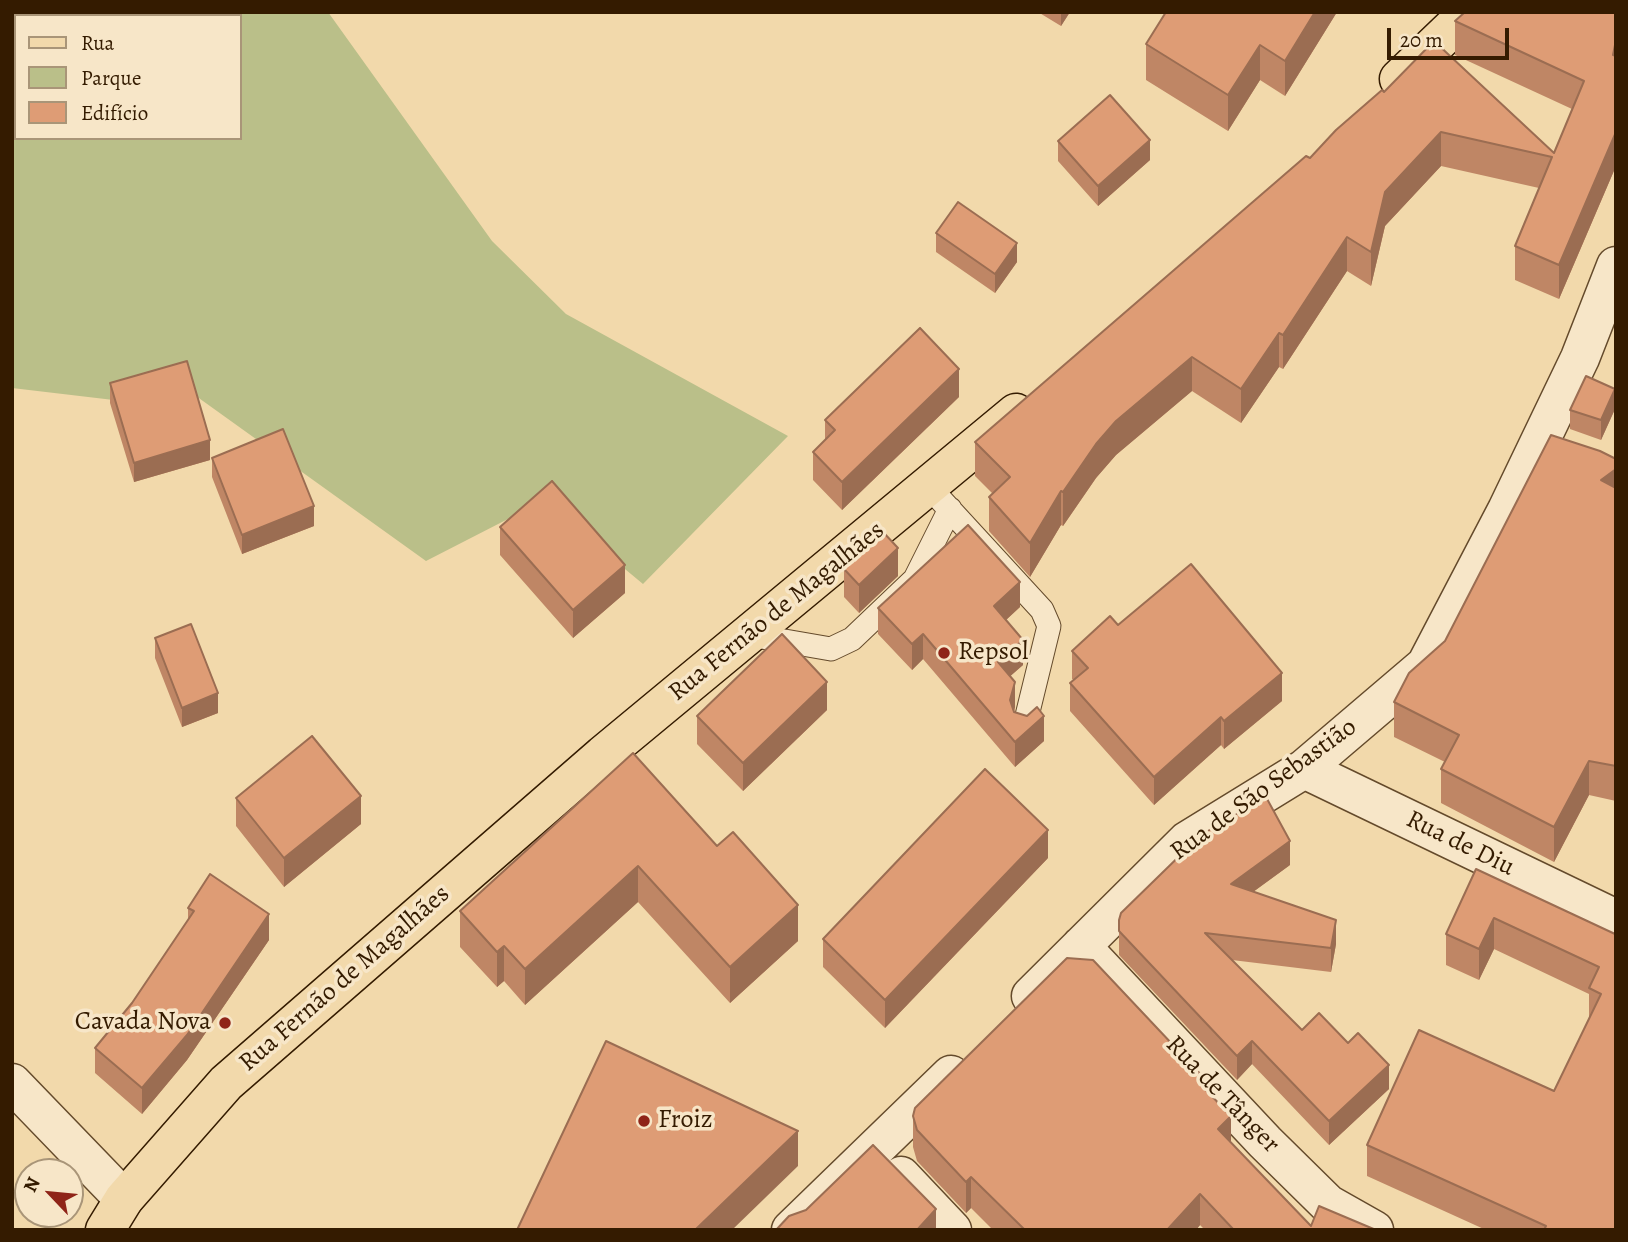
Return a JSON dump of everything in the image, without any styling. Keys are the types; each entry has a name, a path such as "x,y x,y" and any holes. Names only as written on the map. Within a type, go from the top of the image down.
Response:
{"main road":[{"path":"1372,104 1469,12"},
{"name":"Rua Fernão de Magalhães","path":"115,1214 226,1083 603,755 750,635 940,498 1045,387"}],"street":[{"name":"Rua de São Sebastião","path":"1004,1022 1187,841 1304,769 1426,665 1555,448 1580,358 1616,266"},
{"name":"Rua de Diu","path":"1304,769 1616,919"},
{"name":"Rua de Tânger","path":"1082,946 1265,1142 1328,1204 1374,1230"},
{"path":"791,1230 975,1051"},
{"path":"12,1083 115,1214"},
{"path":"878,1146 900,1175 952,1230"}],"lane":[{"path":"750,635 831,649 852,639 915,579 940,498"},
{"path":"940,498 1042,610 1049,626 1024,728"}],"green space":[{"path":"12,12 328,12 492,241 566,314 788,436 643,584 543,501 426,561 196,396 122,401 12,388"}],"building":[{"path":"1166,12 1315,12 1285,61 1260,45 1228,95 1146,44"},
{"path":"1465,12 1616,12 1613,55 1616,56 1616,132 1559,265 1515,246 1552,157 1441,132 1385,192 1371,252 1347,237 1283,335 1279,333 1241,389 1192,357 1116,421 1096,444 1063,492 1061,491 1030,543 989,497 1010,477 975,442 1306,156 1310,158 1336,130 1382,90 1384,92 1434,41 1554,153 1584,81 1455,21"},
{"path":"1110,95 1150,140 1098,186 1058,141"},
{"path":"958,202 1017,243 995,274 936,233"},
{"path":"920,328 959,369 842,482 813,452 835,430 825,420"},
{"path":"187,361 210,440 134,463 110,383"},
{"path":"1586,376 1615,389 1601,420 1570,410"},
{"path":"283,429 314,506 242,535 212,458"},
{"path":"1551,435 1616,459 1616,469 1601,480 1616,488 1616,766 1589,761 1554,827 1441,769 1459,735 1394,702 1409,673 1445,641"},
{"path":"552,481 625,565 573,610 500,527"},
{"path":"968,525 1020,582 994,606 1023,640 998,662 1015,682 1010,700 1014,712 1027,716 1037,707 1044,716 1015,742 923,634 912,644 878,608"},
{"path":"883,532 898,548 859,585 844,569"},
{"path":"1191,564 1282,673 1224,721 1221,717 1154,777 1070,683 1088,668 1072,651 1110,616 1118,625"},
{"path":"191,624 218,693 182,708 155,638"},
{"path":"782,634 827,682 743,763 697,716"},
{"path":"312,736 361,796 284,858 236,798"},
{"path":"633,753 717,846 733,832 798,905 730,967 638,866 525,969 504,946 497,952 460,911"},
{"path":"985,769 1048,830 885,1000 823,939"},
{"path":"1266,797 1290,841 1231,884 1336,920 1331,948 1205,933 1302,1030 1319,1013 1348,1043 1358,1033 1389,1065 1329,1121 1252,1041 1237,1056 1119,931 1121,913 1201,835"},
{"path":"1476,869 1615,934 1616,932 1616,1230 1544,1230 1546,1226 1367,1145 1419,1030 1554,1091 1601,994 1589,988 1599,967 1494,918 1479,949 1446,934"},
{"path":"210,874 269,914 187,1035 142,1088 95,1048 132,1003 194,911 188,908"},
{"path":"1067,958 1093,960 1206,1080 1201,1085 1231,1116 1218,1129 1311,1226 1319,1206 1376,1230 1234,1230 1200,1194 1167,1230 1025,1230 971,1177 966,1182 917,1130 913,1116 915,1108"},
{"name":"Froiz","path":"606,1041 798,1131 695,1230 517,1230"},
{"path":"873,1145 936,1209 917,1230 776,1230 789,1216 806,1210"}],"place":[{"name":"Repsol","path":"944,653"},
{"name":"Cavada Nova","path":"225,1023"},
{"name":"Froiz","path":"644,1121"}]}
